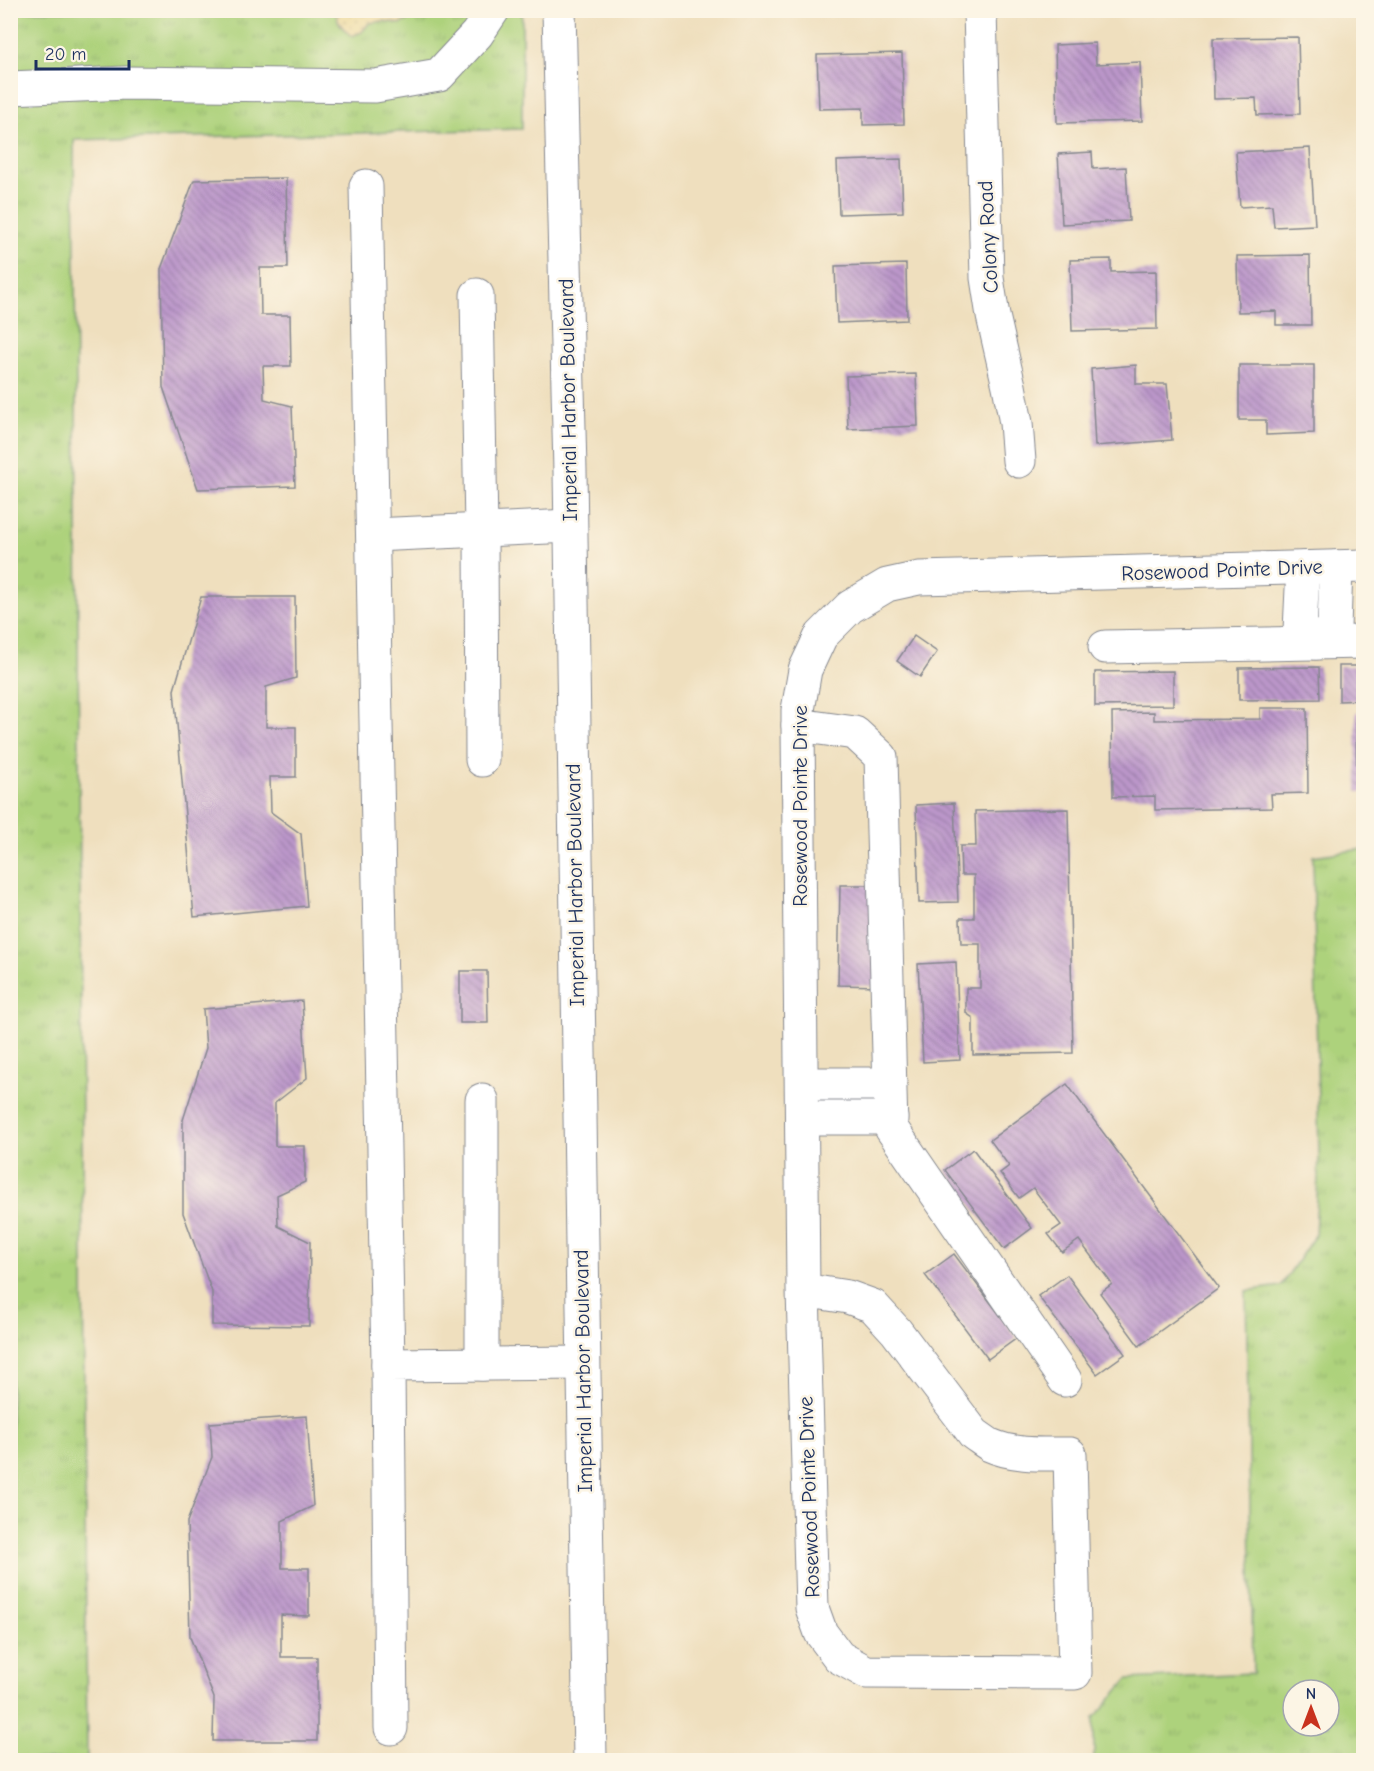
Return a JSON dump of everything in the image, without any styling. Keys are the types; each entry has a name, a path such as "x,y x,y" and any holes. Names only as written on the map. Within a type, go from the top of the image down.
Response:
{"street":[{"path":"10,88 126,83 375,86 439,75 477,34 493,10"},
{"name":"Imperial Harbor Boulevard","path":"559,10 570,526 590,1761"},
{"name":"Colony Road","path":"980,10 987,278 1014,414 1019,461"},
{"path":"366,186 388,1365 391,1728"},
{"path":"477,295 482,760"},
{"path":"373,534 570,526"},
{"path":"1316,643 1334,628 1350,567"},
{"name":"Rosewood Pointe Drive","path":"803,1290 848,1297 873,1306 896,1331 974,1434 991,1445 1035,1454 1070,1454 1076,1673 866,1672 839,1657 821,1633 812,1608 803,1290 798,725 798,710 805,670 821,636 850,608 887,585 920,578 1350,567"},
{"path":"1303,568 1300,630 1316,643"},
{"path":"1105,647 1364,642"},
{"path":"798,725 855,733 881,757 891,1128 1065,1380"},
{"path":"802,1084 890,1084"},
{"path":"482,1100 482,1364"},
{"path":"802,1118 891,1118"},
{"path":"388,1365 583,1363"}],"green space":[{"path":"11,11 522,11 522,129 74,140 87,1760 11,1760"},
{"path":"1363,849 1363,1760 1094,1760 1094,1718 1128,1679 1253,1673 1246,1291 1281,1286 1315,1235 1319,1157 1313,856"}],"sand":[{"path":"336,10 423,11 400,24 385,21 369,23 362,32 352,36 337,19"}],"building":[{"path":"1057,10 1117,10 1117,12 1057,15"},
{"path":"1298,37 1300,114 1257,115 1256,98 1214,99 1213,38"},
{"path":"1095,43 1096,64 1140,62 1142,121 1057,123 1055,45"},
{"path":"902,53 904,124 863,125 863,108 819,109 817,55"},
{"path":"1310,148 1315,225 1274,227 1272,205 1240,207 1236,152"},
{"path":"1092,152 1093,169 1126,167 1129,221 1062,224 1058,154"},
{"path":"901,159 903,212 839,214 837,161"},
{"path":"286,178 288,268 260,268 261,315 290,315 291,366 263,366 264,399 292,406 295,486 198,489 163,387 161,269 194,180"},
{"path":"1310,255 1311,325 1276,325 1276,311 1238,312 1237,256"},
{"path":"1111,259 1111,272 1156,271 1157,329 1072,331 1070,260"},
{"path":"906,264 907,320 837,323 835,266"},
{"path":"1136,365 1136,384 1167,384 1172,440 1095,446 1091,369"},
{"path":"1239,365 1314,365 1314,433 1266,435 1266,420 1239,420"},
{"path":"916,374 918,426 848,429 846,376"},
{"path":"201,597 295,597 296,678 266,687 266,727 296,727 296,777 270,777 271,812 301,834 307,906 194,917 174,690"},
{"path":"914,636 937,652 920,677 897,661"},
{"path":"1339,666 1364,666 1364,700 1339,701"},
{"path":"1319,667 1320,699 1239,700 1239,668"},
{"path":"1173,671 1173,705 1095,706 1095,672"},
{"path":"1260,708 1307,708 1308,793 1271,794 1272,808 1155,810 1155,796 1113,797 1112,713 1154,712 1154,720 1260,719"},
{"path":"1364,711 1364,792 1357,792 1356,712"},
{"path":"954,803 958,902 919,903 916,805"},
{"path":"1068,809 1073,1053 973,1055 973,1018 966,1013 966,988 980,988 980,944 961,944 960,918 974,918 974,875 961,875 960,846 976,846 975,811"},
{"path":"840,885 881,885 879,986 838,985"},
{"path":"956,962 960,1060 923,1062 918,964"},
{"path":"460,971 487,971 488,1023 460,1023"},
{"path":"302,1001 307,1078 275,1103 275,1146 305,1146 305,1182 277,1195 278,1226 310,1242 309,1326 212,1325 212,1292 183,1213 183,1120 206,1048 203,1009"},
{"path":"1067,1084 1219,1288 1139,1346 1100,1293 1112,1284 1079,1240 1062,1252 1048,1234 1061,1225 1033,1188 1019,1198 1000,1173 1009,1166 990,1140"},
{"path":"973,1149 1032,1228 1004,1249 945,1170"},
{"path":"954,1254 1017,1338 988,1359 925,1275"},
{"path":"1067,1275 1125,1354 1097,1374 1038,1296"},
{"path":"307,1416 313,1506 282,1521 282,1568 309,1568 309,1616 281,1615 281,1657 317,1657 317,1741 213,1741 214,1698 190,1637 187,1522 212,1457 210,1423"}]}
